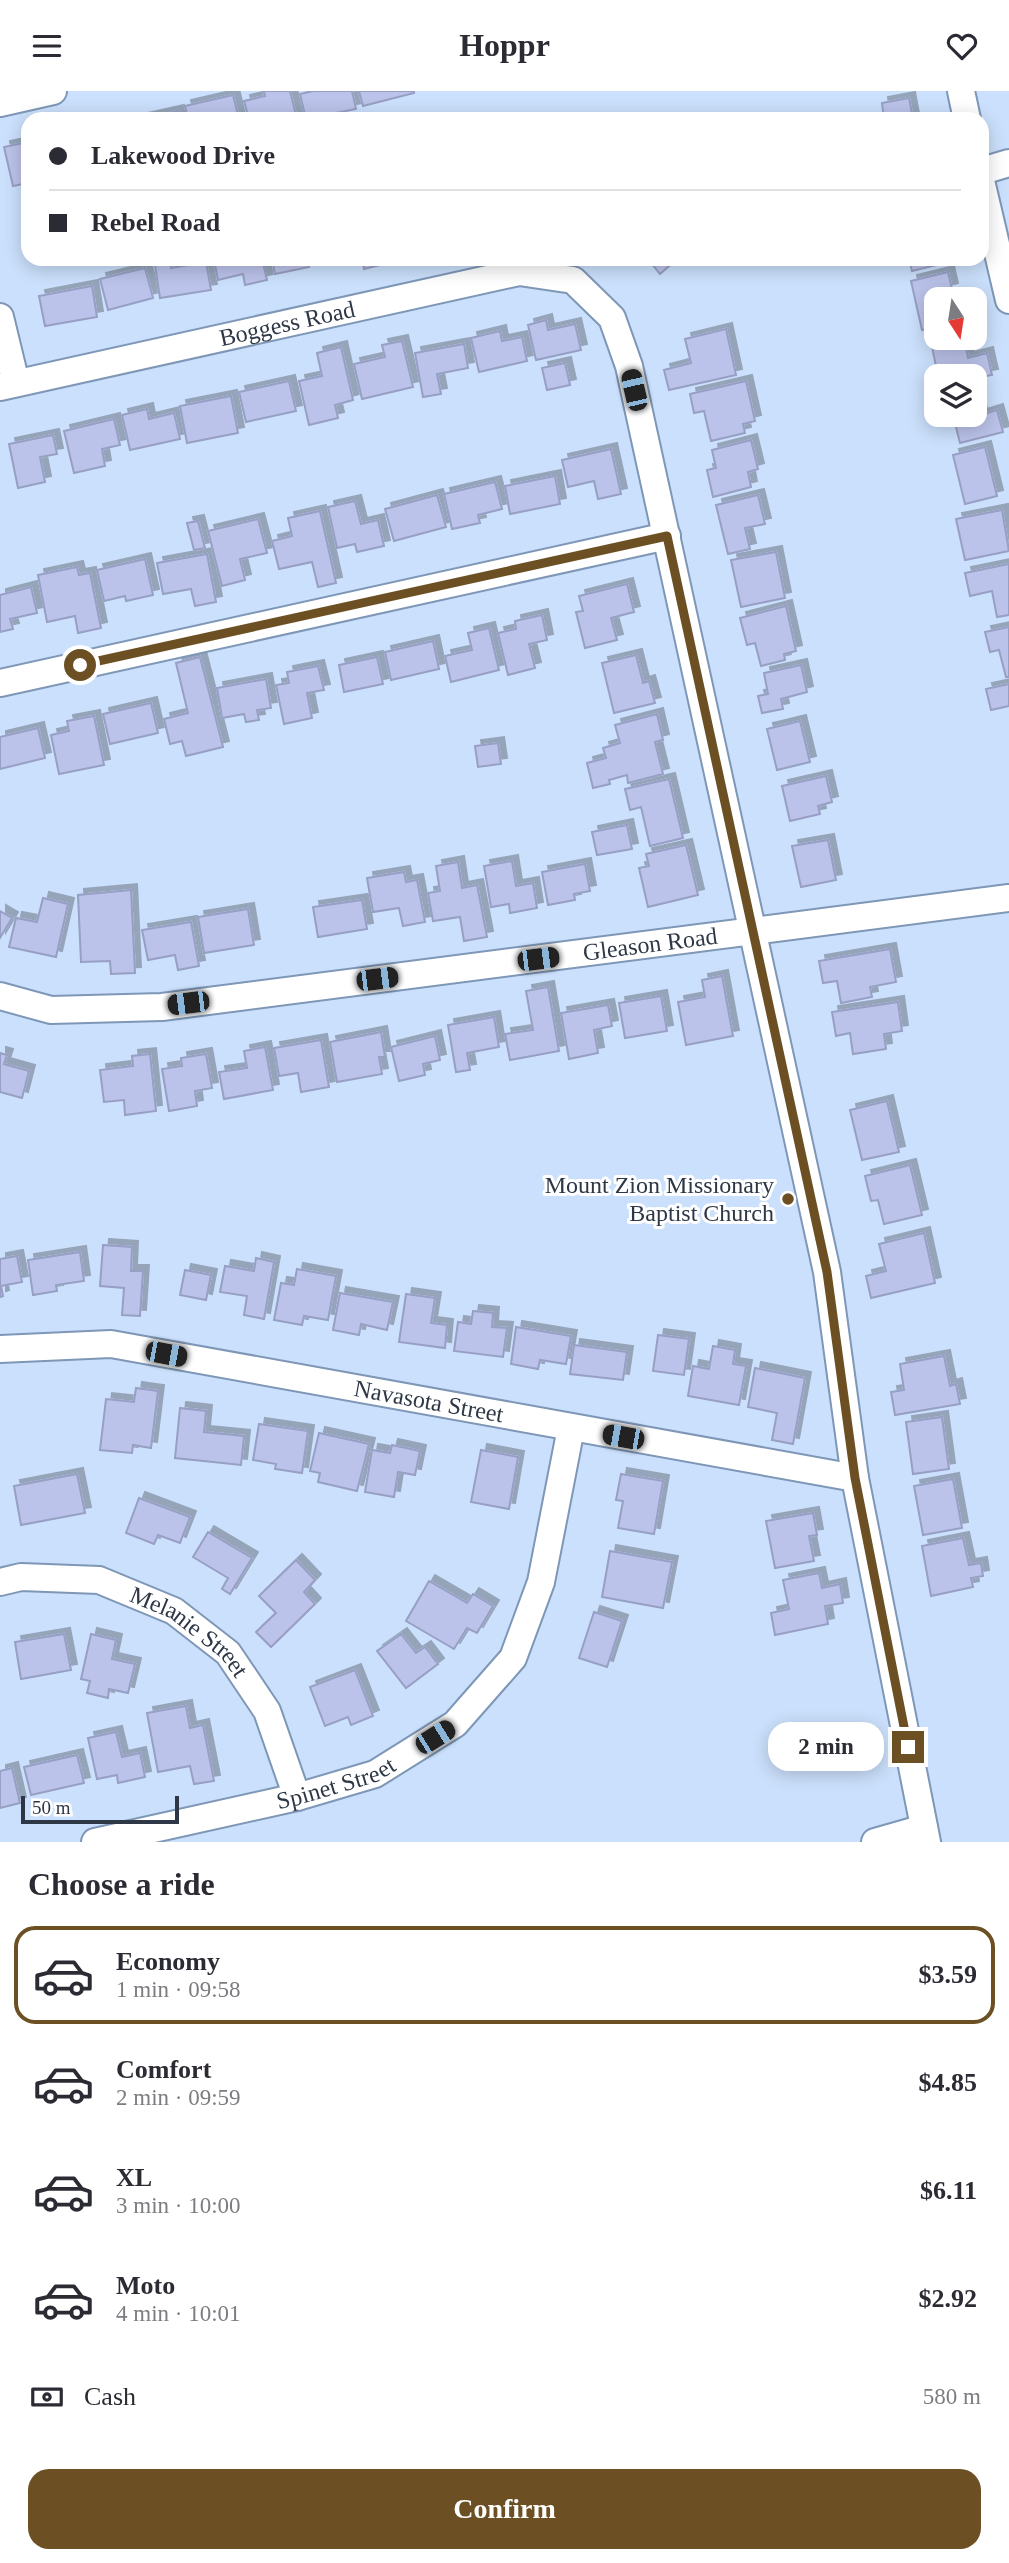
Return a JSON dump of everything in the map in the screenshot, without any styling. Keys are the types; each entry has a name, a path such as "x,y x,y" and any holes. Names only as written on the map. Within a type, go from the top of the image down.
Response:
{"street":[{"path":"0,103 53,91"},
{"path":"961,91 966,112"},
{"path":"989,169 1009,163"},
{"path":"989,215 1009,300"},
{"name":"Boggess Road","path":"8,385 519,272 573,281 612,318 629,366 667,536"},
{"path":"0,317 8,385"},
{"path":"0,683 667,536 827,1272 855,1478 926,1835 875,1842"},
{"name":"Gleason Road","path":"0,996 51,1010 162,1007 1009,898"},
{"name":"Navasota Street","path":"0,1349 111,1344 855,1478"},
{"name":"Spinet Street","path":"95,1842 297,1797 375,1775 455,1724 513,1658 541,1582 571,1428"},
{"name":"Melanie Street","path":"0,1582 21,1577 99,1580 174,1611 228,1653 267,1711 297,1797"}],"building":[{"path":"264,91 290,91 295,112 247,112 244,101 265,96"},
{"path":"313,91 352,91 356,109 341,112 304,112 300,94"},
{"path":"359,91 414,91 414,93 363,106"},
{"path":"233,95 237,112 186,112 185,106"},
{"path":"909,98 912,112 883,112 882,103"},
{"path":"21,143 21,184 13,186 4,147"},
{"path":"155,266 207,266 211,290 160,298"},
{"path":"215,266 264,266 267,280 245,285 243,274 218,280"},
{"path":"273,266 309,266 309,267 275,274"},
{"path":"654,266 669,266 660,274"},
{"path":"911,266 932,266 912,271"},
{"path":"145,268 153,298 108,310 100,279"},
{"path":"948,272 952,287 924,287 924,330 922,330 911,281"},
{"path":"92,286 97,317 45,326 39,296"},
{"path":"546,320 548,330 575,324 581,350 536,360 528,325"},
{"path":"726,329 736,375 669,390 664,370 691,363 685,339"},
{"path":"500,331 502,341 522,337 527,361 479,372 471,338"},
{"path":"402,341 413,387 362,399 354,364 385,357 382,345"},
{"path":"464,344 468,368 437,374 441,394 423,397 415,353"},
{"path":"341,347 353,400 335,405 338,418 309,425 299,381 322,376 317,353"},
{"path":"933,350 966,350 968,358 987,353 992,375 987,376 987,364 936,364"},
{"path":"565,363 570,385 547,390 542,368"},
{"path":"289,381 296,411 246,422 239,392"},
{"path":"746,381 755,421 743,424 745,433 711,441 704,411 694,413 690,394"},
{"path":"231,396 238,433 187,443 180,406"},
{"path":"147,409 149,419 174,413 180,439 130,450 122,415"},
{"path":"997,410 1003,432 960,443 956,427 987,427 987,413"},
{"path":"114,419 120,445 102,449 105,466 74,473 64,431"},
{"path":"53,435 57,454 40,457 45,482 18,488 9,444"},
{"path":"751,440 758,469 748,472 751,487 713,497 707,470 716,468 712,450"},
{"path":"985,447 997,496 965,504 953,455"},
{"path":"611,449 621,494 598,499 594,481 568,487 562,460"},
{"path":"555,476 560,504 510,514 505,486"},
{"path":"495,482 502,509 478,515 480,523 452,529 444,494"},
{"path":"437,495 446,527 394,541 385,509"},
{"path":"758,495 765,524 745,528 750,549 728,554 716,505"},
{"path":"355,501 361,524 378,520 384,546 357,552 355,544 337,548 328,507"},
{"path":"1002,510 1009,551 965,560 956,519"},
{"path":"320,511 336,583 318,587 312,562 279,569 272,541 292,536 288,518"},
{"path":"258,519 267,553 240,559 245,580 222,586 208,531"},
{"path":"198,521 205,548 194,550 187,523"},
{"path":"776,552 785,598 741,607 731,560"},
{"path":"207,554 216,602 195,606 191,589 163,594 157,563"},
{"path":"145,559 153,595 126,601 125,596 104,601 97,570"},
{"path":"1009,564 1009,615 997,617 992,591 970,596 965,573"},
{"path":"77,567 79,575 90,573 101,628 78,633 75,616 47,622 38,575"},
{"path":"627,584 634,612 611,618 617,640 585,648 576,612 583,611 579,596"},
{"path":"31,587 37,613 10,619 13,629 0,632 0,595"},
{"path":"786,606 796,651 784,654 785,660 761,666 755,643 747,645 740,618"},
{"path":"542,615 547,640 529,644 535,668 508,675 498,633 516,629 515,621"},
{"path":"1009,627 1009,677 1006,677 999,650 990,652 985,632"},
{"path":"489,628 499,670 451,682 445,656 472,650 468,633"},
{"path":"433,641 439,669 391,680 385,652"},
{"path":"636,655 643,683 649,681 655,703 614,713 602,663"},
{"path":"200,657 223,747 186,756 182,741 170,744 164,719 188,713 176,663"},
{"path":"377,657 383,684 344,692 339,665"},
{"path":"801,665 807,692 781,699 783,709 762,713 758,696 768,694 764,673"},
{"path":"318,666 324,690 307,693 312,718 284,724 276,685 289,683 287,672"},
{"path":"266,679 271,708 257,710 259,720 246,722 244,714 222,718 217,688"},
{"path":"1009,684 1009,706 991,710 986,689"},
{"path":"151,703 158,733 110,744 103,714"},
{"path":"657,714 663,740 655,742 663,774 628,783 627,775 609,780 610,784 593,788 587,763 606,758 603,748 620,743 615,725"},
{"path":"94,716 104,765 59,774 51,735 69,731 67,721"},
{"path":"800,721 810,762 777,770 767,729"},
{"path":"38,728 45,758 0,769 0,737"},
{"path":"498,743 501,764 478,767 475,746"},
{"path":"826,776 832,802 818,806 820,814 790,821 782,786"},
{"path":"669,779 683,838 650,846 641,807 630,810 625,789"},
{"path":"627,825 632,849 597,855 592,832"},
{"path":"828,840 836,880 801,887 792,846"},
{"path":"686,845 698,895 648,907 639,868 649,866 646,854"},
{"path":"512,861 516,886 533,883 537,908 510,913 509,904 491,907 484,866"},
{"path":"458,862 462,888 477,885 487,937 464,941 460,917 433,921 428,893 440,891 436,866"},
{"path":"585,864 590,891 574,894 575,900 548,905 542,872"},
{"path":"404,872 406,882 417,880 425,922 403,926 399,908 373,912 367,878"},
{"path":"131,890 135,973 111,974 110,961 81,962 78,895"},
{"path":"43,898 68,904 56,957 9,947 16,918 37,922"},
{"path":"362,900 367,929 318,937 313,907"},
{"path":"248,909 254,945 204,953 198,917"},
{"path":"0,911 12,918 0,938"},
{"path":"191,922 199,966 178,970 175,955 148,960 142,930"},
{"path":"890,949 896,982 870,987 872,997 841,1003 837,981 823,983 819,961"},
{"path":"722,976 733,1036 686,1045 678,1002 705,997 702,980"},
{"path":"548,987 559,1051 510,1060 505,1034 533,1030 526,991"},
{"path":"661,996 667,1031 625,1038 619,1003"},
{"path":"898,1002 902,1031 884,1034 886,1049 853,1054 850,1033 836,1036 832,1012"},
{"path":"608,1005 612,1026 594,1030 598,1053 569,1059 561,1013"},
{"path":"494,1017 499,1047 467,1053 470,1070 456,1072 448,1025"},
{"path":"381,1032 385,1057 379,1057 382,1074 337,1082 330,1042"},
{"path":"435,1036 440,1060 423,1064 425,1075 399,1081 391,1047"},
{"path":"321,1040 329,1087 301,1092 298,1073 279,1076 274,1048"},
{"path":"265,1047 273,1090 224,1099 219,1072 247,1068 244,1051"},
{"path":"0,1053 7,1055 4,1064 29,1071 22,1098 0,1092"},
{"path":"150,1054 156,1111 125,1115 124,1100 104,1102 100,1070 133,1066 132,1056"},
{"path":"206,1054 212,1088 195,1091 197,1106 169,1111 162,1069 182,1066 181,1058"},
{"path":"887,1101 899,1152 862,1160 850,1110"},
{"path":"910,1165 922,1215 884,1224 878,1200 871,1201 865,1176"},
{"path":"924,1233 935,1283 871,1298 866,1276 886,1271 879,1244"},
{"path":"103,1245 132,1247 131,1271 143,1271 140,1316 122,1315 124,1288 100,1286"},
{"path":"80,1252 84,1281 56,1285 57,1291 33,1295 28,1260"},
{"path":"17,1256 22,1282 1,1286 3,1296 0,1297 0,1259"},
{"path":"256,1258 274,1262 264,1319 244,1315 247,1296 220,1292 225,1266 254,1271"},
{"path":"297,1269 336,1276 328,1320 304,1316 302,1325 274,1320 281,1283 294,1285"},
{"path":"185,1270 211,1275 206,1300 180,1295"},
{"path":"340,1293 393,1302 387,1330 361,1324 359,1335 333,1330"},
{"path":"406,1294 435,1298 431,1323 447,1325 445,1348 399,1342"},
{"path":"473,1311 493,1313 492,1327 507,1328 503,1357 454,1351 458,1322 471,1324"},
{"path":"516,1327 571,1336 566,1364 540,1360 538,1369 511,1364"},
{"path":"658,1335 689,1339 684,1375 653,1371"},
{"path":"574,1345 627,1352 623,1380 570,1374"},
{"path":"713,1346 735,1350 733,1364 746,1366 739,1405 688,1396 693,1366 709,1369"},
{"path":"944,1356 950,1386 956,1384 960,1404 895,1415 891,1392 904,1390 900,1364"},
{"path":"755,1368 805,1378 793,1444 772,1440 777,1413 748,1407"},
{"path":"136,1388 158,1391 151,1448 133,1445 132,1453 100,1450 106,1399 134,1402"},
{"path":"180,1408 206,1411 204,1432 244,1436 241,1465 175,1458"},
{"path":"942,1417 949,1469 913,1474 906,1422"},
{"path":"259,1424 308,1431 302,1473 275,1469 276,1464 253,1460"},
{"path":"319,1433 369,1444 357,1491 318,1482 320,1473 310,1471"},
{"path":"392,1445 420,1451 415,1475 398,1472 394,1497 365,1492 372,1450 390,1453"},
{"path":"481,1450 518,1457 509,1509 471,1502"},
{"path":"77,1474 85,1513 21,1525 14,1486"},
{"path":"621,1474 663,1481 654,1534 618,1528 623,1501 616,1500"},
{"path":"953,1479 962,1528 923,1535 914,1486"},
{"path":"139,1498 190,1517 180,1543 158,1535 154,1544 126,1533"},
{"path":"813,1513 817,1535 809,1536 814,1561 775,1568 766,1521"},
{"path":"208,1532 252,1558 230,1594 222,1589 228,1578 193,1557"},
{"path":"963,1538 969,1565 981,1563 983,1576 971,1578 973,1587 931,1596 922,1546"},
{"path":"610,1551 672,1562 663,1608 602,1597"},
{"path":"296,1560 315,1580 304,1592 315,1604 271,1647 256,1632 276,1613 259,1596"},
{"path":"819,1573 822,1588 840,1584 843,1603 825,1606 828,1624 775,1635 771,1613 789,1609 783,1580"},
{"path":"429,1581 467,1603 473,1594 493,1606 477,1633 467,1628 454,1649 406,1621"},
{"path":"594,1612 622,1621 607,1667 579,1658"},
{"path":"64,1634 71,1670 21,1679 15,1642"},
{"path":"91,1634 116,1640 112,1659 135,1664 128,1693 109,1689 108,1698 87,1693 90,1681 81,1679"},
{"path":"401,1634 416,1653 425,1647 438,1664 406,1688 377,1651"},
{"path":"355,1670 373,1716 351,1725 348,1717 325,1726 310,1687"},
{"path":"186,1706 190,1728 203,1725 214,1781 194,1784 190,1766 158,1772 147,1713"},
{"path":"116,1732 122,1757 140,1753 145,1777 118,1783 117,1775 97,1779 88,1738"},
{"path":"77,1755 84,1783 31,1795 24,1767"},
{"path":"12,1768 20,1803 0,1808 0,1771"}],"place":[{"name":"Mount Zion Missionary Baptist Church","path":"788,1199"}],"route":[{"path":"80,665 667,536 827,1272 855,1478 908,1747"}]}
